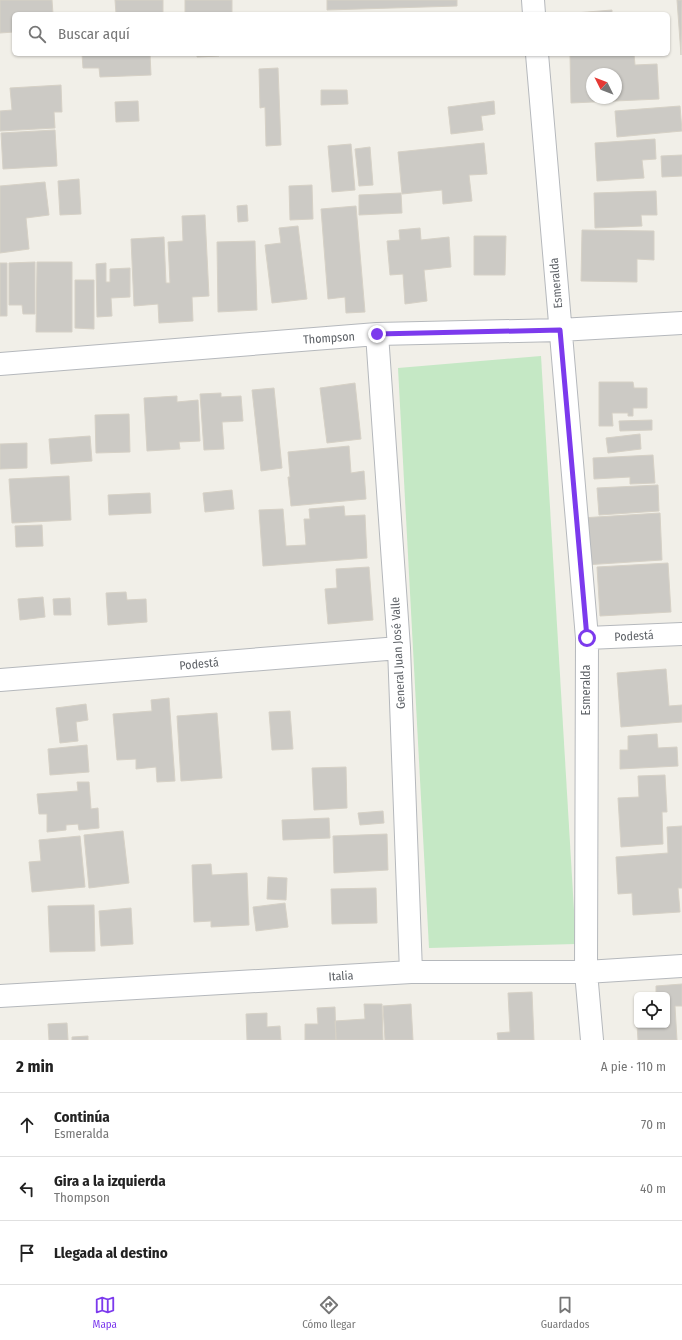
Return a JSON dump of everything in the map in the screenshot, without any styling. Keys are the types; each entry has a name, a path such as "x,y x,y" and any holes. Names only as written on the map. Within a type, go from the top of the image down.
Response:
{"street":[{"path":"533,0 534,12"},
{"name":"Esmeralda","path":"537,56 587,638 586,972 592,1040"},
{"name":"Thompson","path":"0,364 377,334 560,330 682,323"},
{"name":"General Juan José Valle","path":"377,334 399,648 411,972"},
{"name":"Podestá","path":"587,638 682,634"},
{"name":"Podestá","path":"0,680 399,648"},
{"name":"Italia","path":"0,996 411,972 586,972 682,966"}],"green space":[{"path":"541,356 576,944 429,948 398,368"}],"building":[{"path":"0,0 52,0 53,12 12,12 12,32 0,33"},
{"path":"115,0 163,0 163,12 116,12"},
{"path":"185,0 232,0 232,12 185,12"},
{"path":"327,0 457,0 457,6 327,10"},
{"path":"677,0 682,0 681,55"},
{"path":"612,10 612,12 588,12"},
{"path":"82,56 150,56 151,75 100,77 99,68 83,68"},
{"path":"197,56 219,56 197,57"},
{"path":"570,56 634,56 635,65 657,64 659,99 622,101 622,68 586,68 586,102 571,103"},
{"path":"278,68 281,145 266,146 265,107 260,108 259,69"},
{"path":"61,85 62,112 54,112 55,128 0,131 0,111 12,110 10,88"},
{"path":"321,90 347,90 348,104 321,105"},
{"path":"138,101 139,121 116,122 115,102"},
{"path":"494,101 495,114 481,116 483,130 451,134 448,107"},
{"path":"680,106 682,131 617,137 615,111"},
{"path":"55,130 57,166 3,169 1,133"},
{"path":"655,139 656,159 642,160 644,178 597,181 595,143"},
{"path":"484,143 487,174 469,175 472,201 443,204 442,190 402,194 398,152"},
{"path":"351,144 355,190 332,192 328,146"},
{"path":"370,147 373,185 359,186 355,149"},
{"path":"682,155 682,176 662,177 661,156"},
{"path":"79,179 81,214 60,215 58,181"},
{"path":"45,182 49,215 26,218 29,249 0,253 0,186"},
{"path":"312,185 313,219 290,220 289,186"},
{"path":"656,191 657,215 641,215 642,226 595,228 594,193"},
{"path":"401,193 402,213 359,215 359,195"},
{"path":"247,205 248,221 238,222 237,206"},
{"path":"356,206 365,312 346,313 345,297 328,299 321,209"},
{"path":"205,215 209,296 192,297 193,321 159,323 158,304 134,306 131,239 164,237 166,283 170,283 168,242 183,241 182,216"},
{"path":"298,226 307,299 272,303 265,245 281,243 279,228"},
{"path":"420,228 421,240 449,237 451,267 424,270 427,301 405,304 403,274 390,275 387,241 400,240 399,230"},
{"path":"582,230 654,231 654,260 637,259 637,282 581,281"},
{"path":"474,236 506,236 505,275 474,275"},
{"path":"255,241 257,310 218,312 217,242"},
{"path":"35,262 35,314 23,314 22,305 9,305 9,263"},
{"path":"37,262 72,262 72,332 36,332"},
{"path":"0,263 7,263 7,316 0,316"},
{"path":"106,263 106,282 110,282 110,269 130,268 130,297 111,298 112,316 97,317 96,264"},
{"path":"75,280 94,280 94,329 75,328"},
{"path":"599,382 633,382 634,388 647,388 647,408 633,408 633,416 628,416 628,413 612,413 613,426 599,426"},
{"path":"355,383 361,439 327,443 320,388"},
{"path":"274,388 282,468 261,471 252,390"},
{"path":"221,393 221,397 241,396 243,421 222,422 224,449 204,450 200,394"},
{"path":"177,396 177,402 198,400 200,441 179,442 180,449 147,451 144,398"},
{"path":"129,414 130,452 96,453 95,415"},
{"path":"652,420 652,430 620,431 619,421"},
{"path":"640,434 641,449 608,453 606,438"},
{"path":"90,436 92,461 51,464 49,439"},
{"path":"27,443 27,468 0,469 0,444"},
{"path":"349,446 351,473 364,471 366,499 291,506 288,477 290,477 288,452"},
{"path":"653,455 655,483 630,484 630,477 594,479 593,458"},
{"path":"69,476 71,520 12,523 9,479"},
{"path":"658,485 659,511 599,515 597,488"},
{"path":"232,490 234,509 205,512 203,493"},
{"path":"150,493 151,513 109,515 108,495"},
{"path":"344,506 345,516 365,515 367,558 263,566 259,510 283,509 286,546 306,545 304,519 310,519 309,509"},
{"path":"660,513 662,560 584,565 581,518"},
{"path":"42,525 43,546 16,547 15,526"},
{"path":"668,563 671,612 600,616 597,567"},
{"path":"369,567 373,620 328,624 325,589 337,588 336,569"},
{"path":"126,592 127,600 146,599 147,622 108,625 106,593"},
{"path":"43,597 45,617 20,620 18,599"},
{"path":"70,598 71,615 54,615 53,599"},
{"path":"666,669 669,706 682,705 682,722 621,727 617,673"},
{"path":"169,698 175,781 157,782 156,767 136,769 136,759 117,760 113,714 152,711 151,700"},
{"path":"86,704 88,720 76,722 78,741 60,743 56,708"},
{"path":"290,711 293,749 272,750 269,712"},
{"path":"217,713 222,778 181,781 177,716"},
{"path":"657,734 658,748 677,747 678,766 620,769 620,750 628,750 628,736"},
{"path":"87,745 89,772 50,775 48,749"},
{"path":"346,767 347,808 314,810 312,768"},
{"path":"665,775 667,812 662,812 663,844 621,847 618,798 639,797 638,776"},
{"path":"77,782 89,782 91,809 98,808 99,828 79,830 78,824 66,825 66,830 47,832 47,814 39,814 37,794 78,791"},
{"path":"383,811 384,823 360,825 358,813"},
{"path":"329,818 330,838 283,840 282,820"},
{"path":"682,826 682,888 678,888 680,912 633,915 632,893 618,894 616,857 668,853 667,827"},
{"path":"123,831 129,883 89,888 84,835"},
{"path":"387,834 388,870 334,873 333,836"},
{"path":"80,836 85,887 32,892 29,862 41,861 39,840"},
{"path":"211,864 212,875 247,873 249,925 211,927 211,921 194,922 192,865"},
{"path":"268,877 287,878 286,900 267,899"},
{"path":"376,888 377,923 332,924 331,889"},
{"path":"285,903 288,927 256,931 253,907"},
{"path":"94,905 95,951 50,952 48,906"},
{"path":"131,908 133,944 101,946 99,911"},
{"path":"682,984 682,1006 675,1006 677,1040 638,1040 637,1028 670,1028 670,992 656,992 656,986"},
{"path":"532,992 534,1040 498,1040 497,1033 510,1032 508,993"},
{"path":"364,1004 382,1004 383,1040 336,1040 335,1021 365,1019"},
{"path":"411,1004 413,1040 385,1040 383,1006"},
{"path":"335,1007 336,1040 305,1040 305,1024 318,1024 317,1008"},
{"path":"267,1013 267,1027 280,1026 281,1040 247,1040 246,1014"},
{"path":"67,1023 68,1040 49,1040 48,1024"},
{"path":"88,1036 88,1040 72,1040 72,1037"}],"route":[{"path":"377,334 560,330 587,638"}]}
